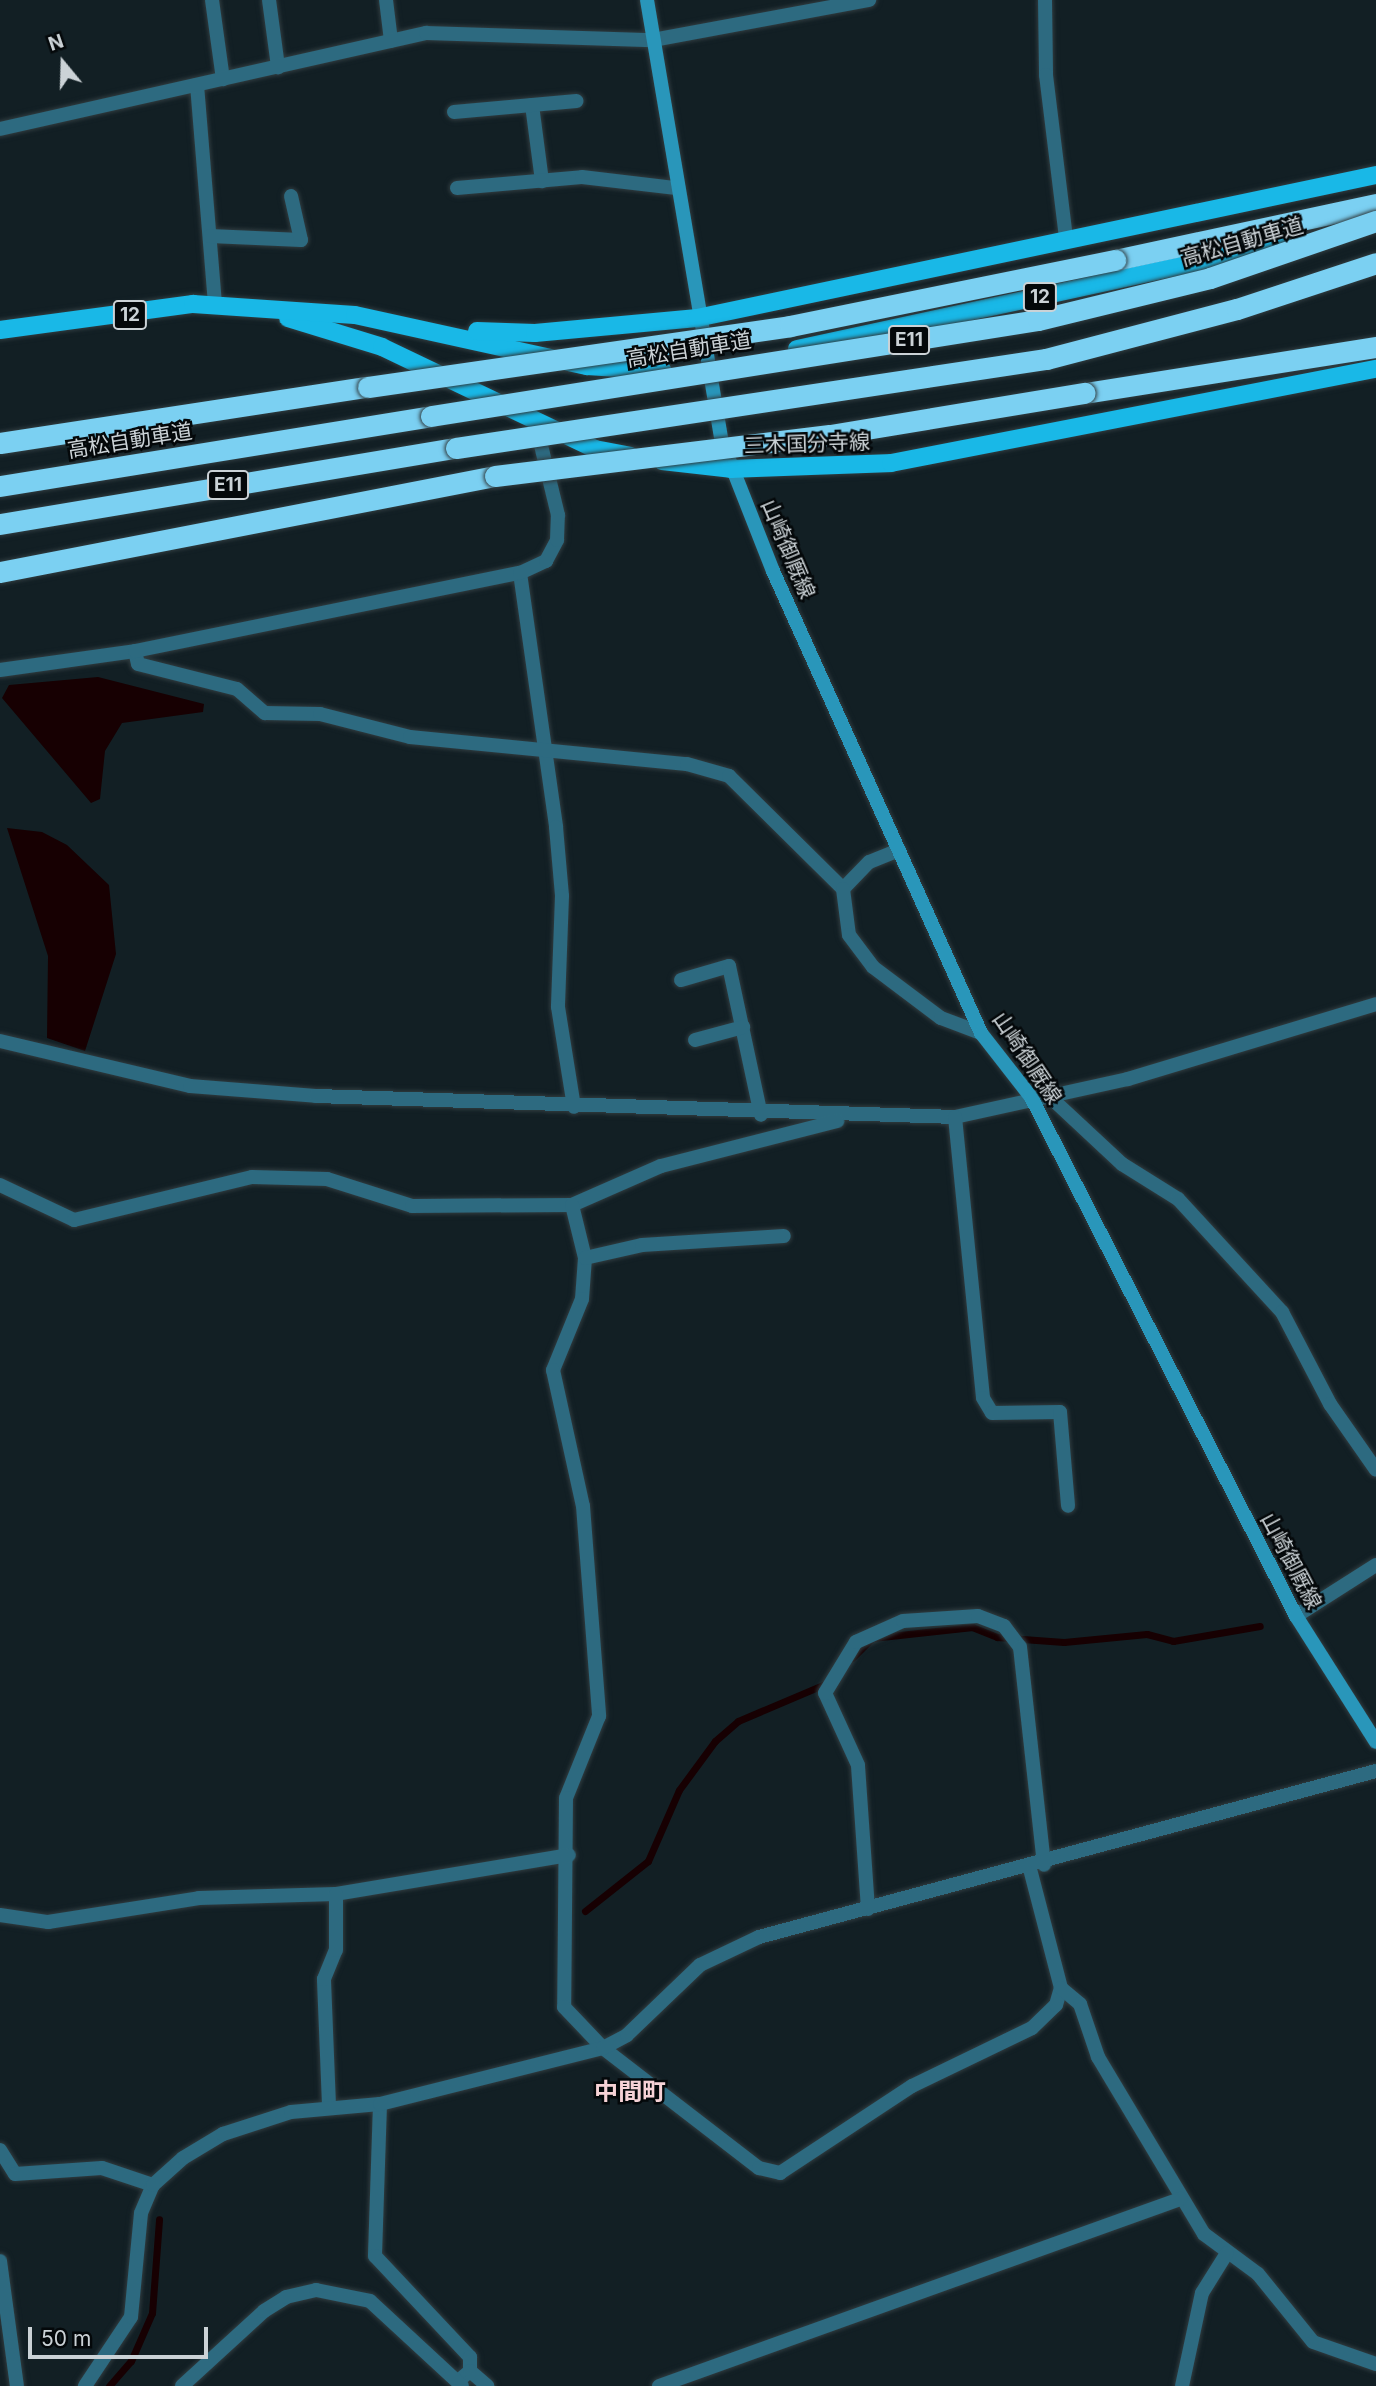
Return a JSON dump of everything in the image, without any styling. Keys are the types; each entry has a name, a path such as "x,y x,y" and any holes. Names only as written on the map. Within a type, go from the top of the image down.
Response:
{"highway":[{"path":"0,443 790,326 1376,204"},
{"name":"高松自動車道","path":"0,486 1062,315 1303,250 1376,221"},
{"name":"E11","path":"0,524 456,448 1046,359 1237,309 1376,262"},
{"path":"0,572 495,476 830,435 1376,347"}],"main road":[{"name":"山崎御厩線","path":"647,0 705,368 731,470 981,1033 1031,1097 1296,1616 1376,1742"},
{"path":"438,330 536,334 697,318 1376,175"},
{"name":"三木国分寺線","path":"0,330 215,306 355,316 438,330 587,366 642,373 705,368 1376,229"},
{"name":"三木国分寺線","path":"260,310 382,347 595,449 731,470 811,470 943,456 1376,369"}],"street":[{"path":"212,0 223,79"},
{"path":"270,0 278,66"},
{"path":"386,0 391,41"},
{"path":"0,129 391,41 459,33 653,40 869,0"},
{"path":"1045,0 1046,75 1066,239"},
{"path":"197,85 215,306"},
{"path":"454,112 577,101"},
{"path":"532,105 542,181"},
{"path":"457,188 582,177 676,188"},
{"path":"210,236 301,240 291,196"},
{"path":"0,670 135,651 520,573 546,561 557,540 558,515 535,421"},
{"path":"520,573 562,896 558,1007 574,1107"},
{"path":"135,651 138,664 237,689 265,712 320,714 410,737 687,764 729,776 843,889 849,935 873,967 941,1018 981,1033"},
{"path":"843,889 869,862 899,850"},
{"path":"681,980 729,966 761,1115"},
{"path":"0,1041 190,1086 761,1115 845,1118 955,1117 1031,1097 1049,1096 1128,1079 1376,1003"},
{"path":"695,1040 743,1027"},
{"path":"1049,1096 1122,1164 1178,1199 1282,1312 1330,1404 1376,1470"},
{"path":"955,1117 983,1398 992,1413 1060,1412 1068,1506"},
{"path":"0,1185 74,1220 252,1177 327,1179 412,1206 452,1209 572,1205 661,1166 845,1118"},
{"path":"572,1205 584,1258 582,1300 553,1370 583,1506 599,1716 566,1798 569,1855 564,2007 603,2048 759,2168 780,2173 912,2086 1032,2028 1056,2005 1061,1988 1037,1867 1020,1647 1004,1626 978,1616 903,1621 856,1642 825,1693 858,1765 867,1909"},
{"path":"584,1258 642,1245 784,1236"},
{"path":"1296,1616 1376,1565"},
{"path":"85,2386 131,2318 141,2213 153,2185 223,2134 329,2105 380,2104 603,2048 725,1949 867,1909 1037,1867 1376,1771"},
{"path":"0,1915 48,1922 199,1898 336,1894 569,1855"},
{"path":"329,2105 324,1979 336,1950 336,1894"},
{"path":"1061,1988 1080,2004 1098,2057 1180,2199 1227,2253 1258,2274 1313,2342 1376,2364"},
{"path":"182,2386 264,2311 286,2297 316,2290 370,2301 460,2384 470,2371 470,2357 375,2256 380,2104"},
{"path":"0,2150 15,2174 102,2168 153,2185"},
{"path":"659,2386 1180,2199"},
{"path":"1182,2386 1202,2293 1227,2253"},
{"path":"0,2261 17,2386"},
{"path":"470,2371 487,2386"}],"shaded area":[{"path":"98,677 204,704 203,712 122,723 105,751 100,799 91,803 2,698 9,685"},
{"path":"7,828 42,832 67,845 109,885 116,954 85,1051 47,1038 48,956"}],"waterway":[{"path":"852,1658 872,1638 972,1627 997,1637 1064,1642 1147,1634 1173,1641 1260,1626"},
{"path":"585,1911 648,1861 679,1790 715,1741 738,1721 825,1684"},
{"path":"109,2386 131,2361 152,2313 159,2219"}],"district":[{"name":"中間町","path":"630,2092"}]}
